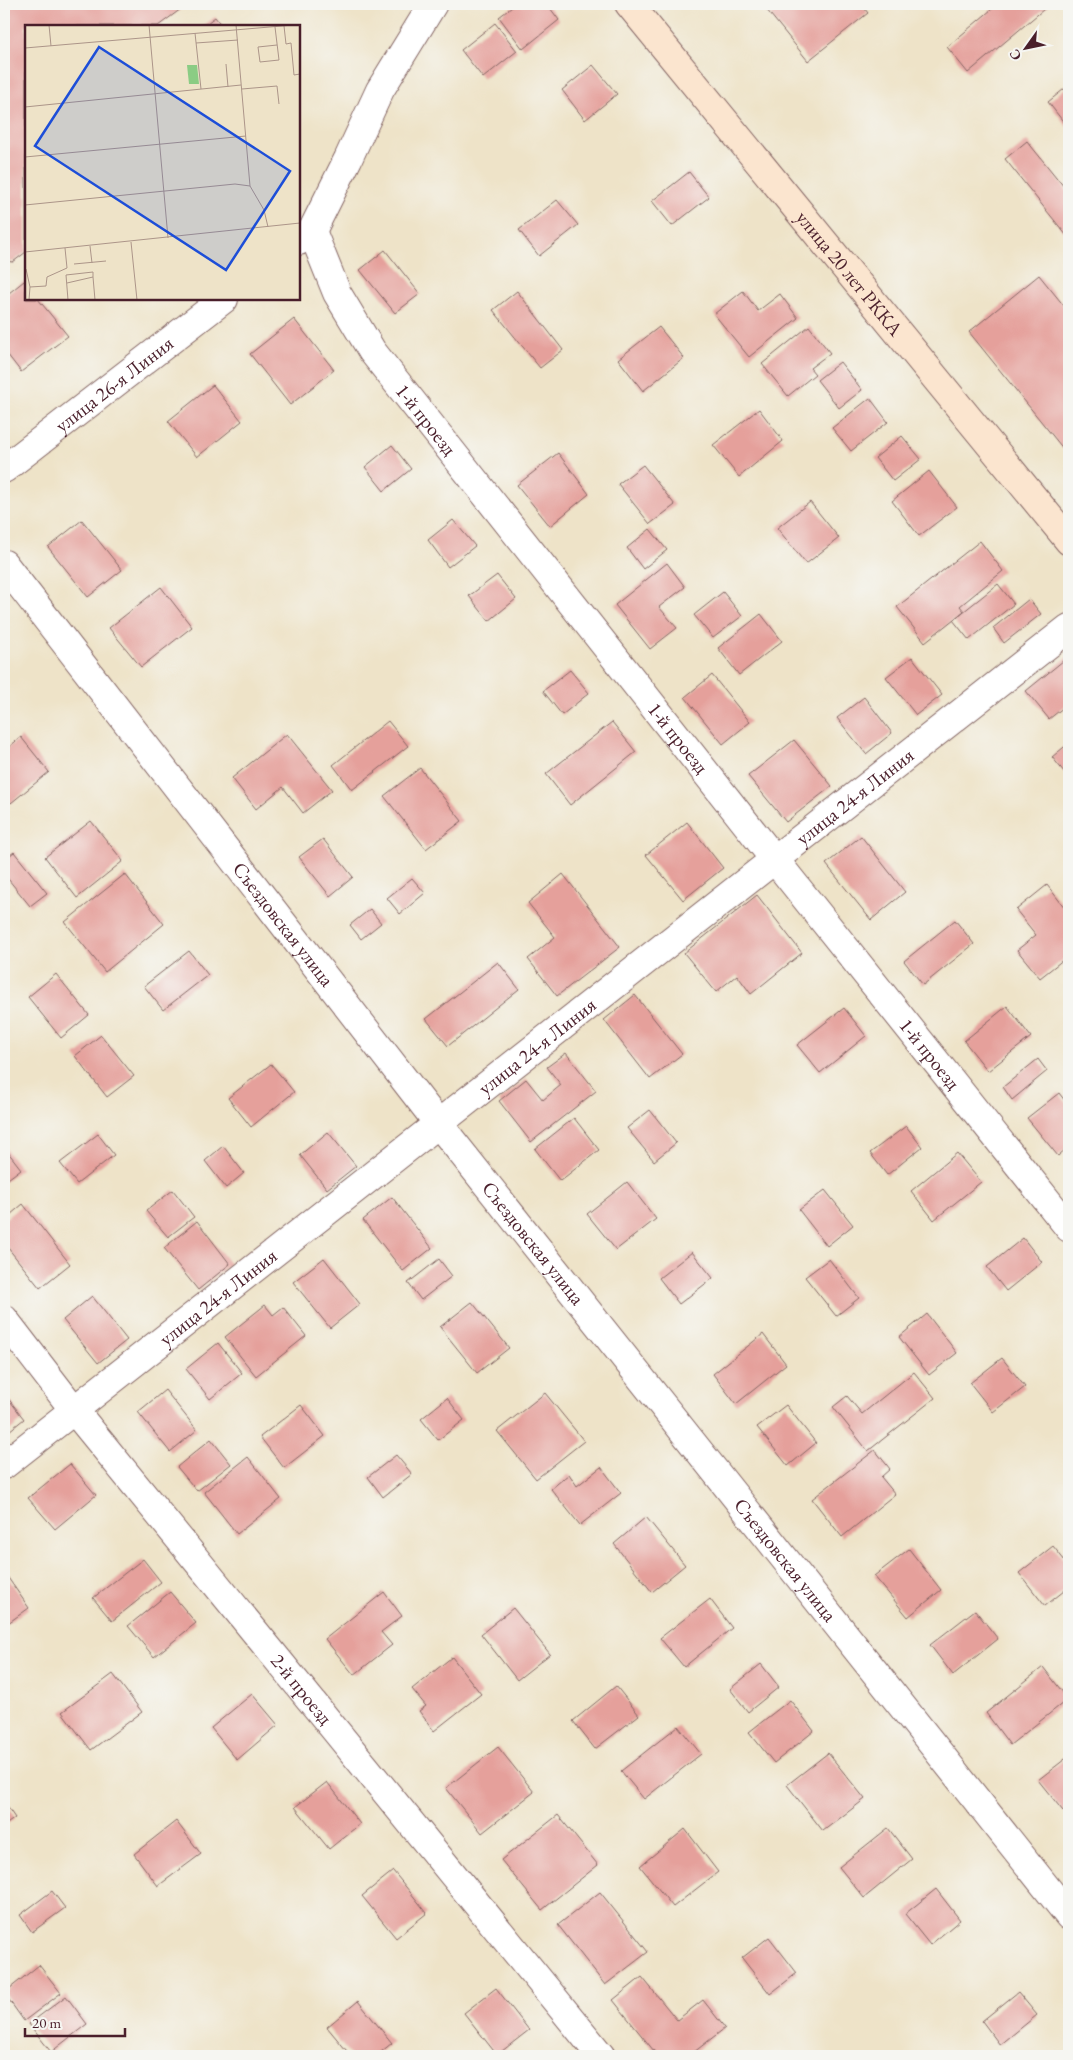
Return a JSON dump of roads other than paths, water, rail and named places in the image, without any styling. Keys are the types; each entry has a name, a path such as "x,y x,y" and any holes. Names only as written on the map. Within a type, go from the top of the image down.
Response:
{"main road":[{"name":"улица 20 лет РККА","path":"629,4 1069,541"}],"street":[{"path":"305,236 348,158 380,90 433,4"},
{"name":"1-й проезд","path":"305,236 372,351 1069,1228"},
{"name":"улица 26-я Линия","path":"4,468 223,300"},
{"name":"Съездовская улица","path":"4,564 438,1123 1069,1916"},
{"name":"улица 24-я Линия","path":"4,1465 1069,628"},
{"name":"2-й проезд","path":"4,1319 74,1410 602,2056"}]}
